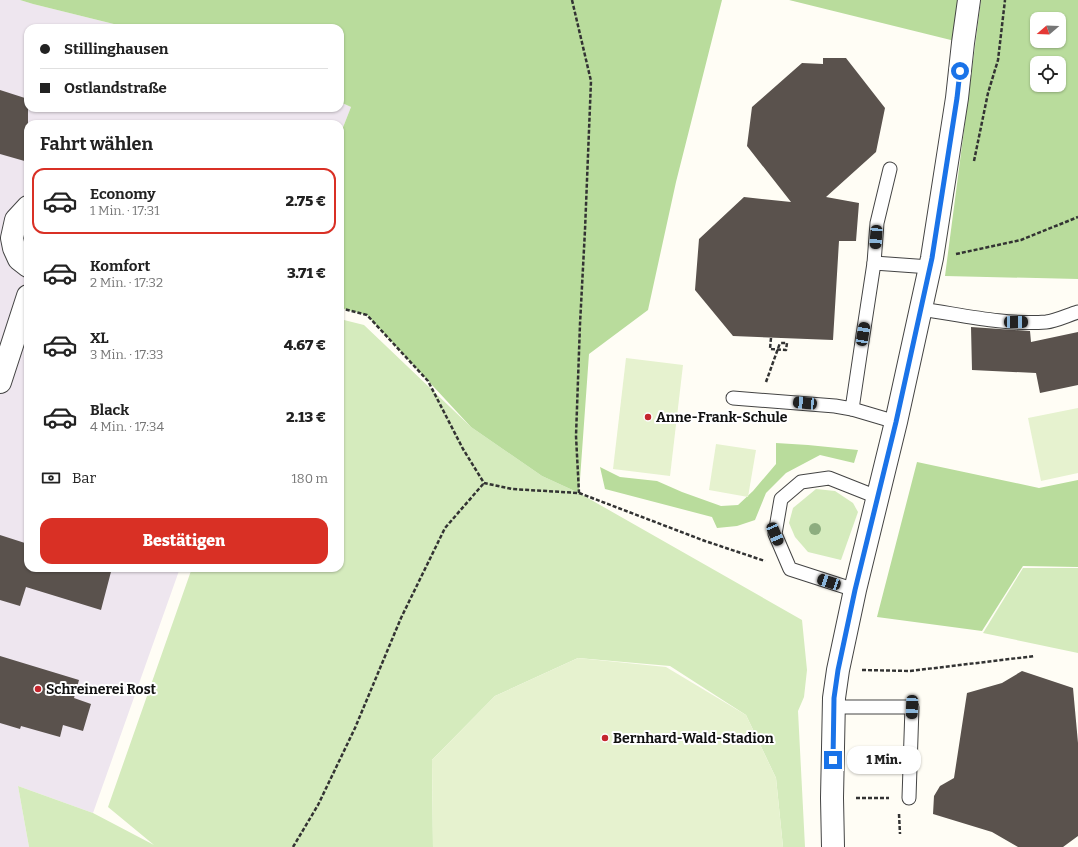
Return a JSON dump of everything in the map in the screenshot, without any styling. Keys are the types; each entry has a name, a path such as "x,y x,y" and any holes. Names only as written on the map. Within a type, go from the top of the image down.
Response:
{"street":[{"path":"833,847 832,798 834,698 838,670 855,590 896,422 931,263 956,106 969,0"},
{"path":"24,211 16,220 12,238 14,248 20,259 24,262"},
{"path":"0,382 24,308"}],"lane":[{"path":"852,409 874,263 877,224 890,169"},
{"path":"874,263 931,263"},
{"path":"921,309 972,318 1016,322 1048,322 1078,312"},
{"path":"733,398 835,406 852,409 896,422"},
{"path":"855,590 790,569 775,534 781,499 802,482 829,478 877,497"},
{"path":"834,707 912,707 909,798"}],"path":[{"path":"572,0 591,81 576,436 579,493"},
{"path":"973,165 988,93 998,60 1005,0"},
{"path":"931,263 963,253 1021,240 1078,217"},
{"path":"344,309 367,315 428,381 463,449 484,483 512,489 579,493 705,541 790,569"},
{"path":"759,400 777,350 780,343 786,343 786,350 777,350 770,349 771,338"},
{"path":"293,847 318,804 355,728 401,618 445,528 484,483"},
{"path":"838,670 910,671 1034,656"},
{"path":"832,798 909,798"}],"shaded area":[{"path":"0,0 20,0 114,24 24,24 24,112 344,112 344,104 351,107 344,125 344,120 24,120 24,572 179,572 93,813 18,786 29,847 0,847"}],"green space":[{"path":"20,0 722,0 676,182 648,310 589,354 579,493 542,476 471,427 367,315 344,309 344,125 351,107 344,104 344,24 114,24"},
{"path":"789,0 965,0 963,43"},
{"path":"981,0 1078,0 1078,279 945,276"},
{"path":"344,320 364,325 471,427 542,476 579,493 802,620 807,670 804,697 798,711 805,847 783,847 776,778 746,715 670,666 578,658 495,696 432,760 433,847 29,847 18,786 93,813 154,845 108,807 191,572 344,572"},
{"name":"Anne-Frank-Schule","path":"626,358 683,365 670,476 613,469"},
{"path":"1078,408 1078,473 1041,481 1028,418"},
{"path":"776,443 858,450 854,463 820,455 786,473 766,493 755,520 737,526 717,528 712,517 605,489 600,467 620,477 657,481 721,506 738,505 753,491 776,464"},
{"path":"716,444 756,450 748,497 709,490"},
{"path":"917,462 1039,488 1078,480 1078,567 1023,566 982,631 877,617"},
{"path":"816,489 835,491 853,503 858,512 841,560 808,552 795,537 789,523 793,508"},
{"path":"1023,568 1078,568 1078,653 983,633"},
{"name":"Bernhard-Wald-Stadion","path":"578,658 666,667 746,715 776,778 783,847 433,847 432,760 495,696"}],"building":[{"path":"823,58 846,58 885,108 876,152 826,197 859,203 856,241 839,241 833,340 733,336 695,290 699,239 744,197 791,202 747,146 752,107 802,63 823,64"},
{"path":"0,90 24,98 24,112 28,112 28,120 24,120 24,161 0,154"},
{"path":"971,327 1030,331 1031,342 1078,332 1078,385 1040,393 1036,373 972,370"},
{"path":"0,535 24,543 24,572 111,572 101,610 26,587 20,606 0,600"},
{"name":"Schreinerei Rost","path":"0,656 79,680 74,698 91,704 83,731 63,725 60,737 21,726 20,729 0,723"},
{"path":"1022,671 1073,688 1078,743 1078,836 1063,847 1018,847 992,832 933,814 934,796 940,786 954,778 967,693 1002,683"}],"place":[{"name":"Anne-Frank-Schule","path":"648,417"},
{"name":"Schreinerei Rost","path":"38,689"},
{"name":"Bernhard-Wald-Stadion","path":"605,738"}],"route":[{"path":"833,760 834,698 838,670 855,590 896,422 932,258 960,71"}]}
